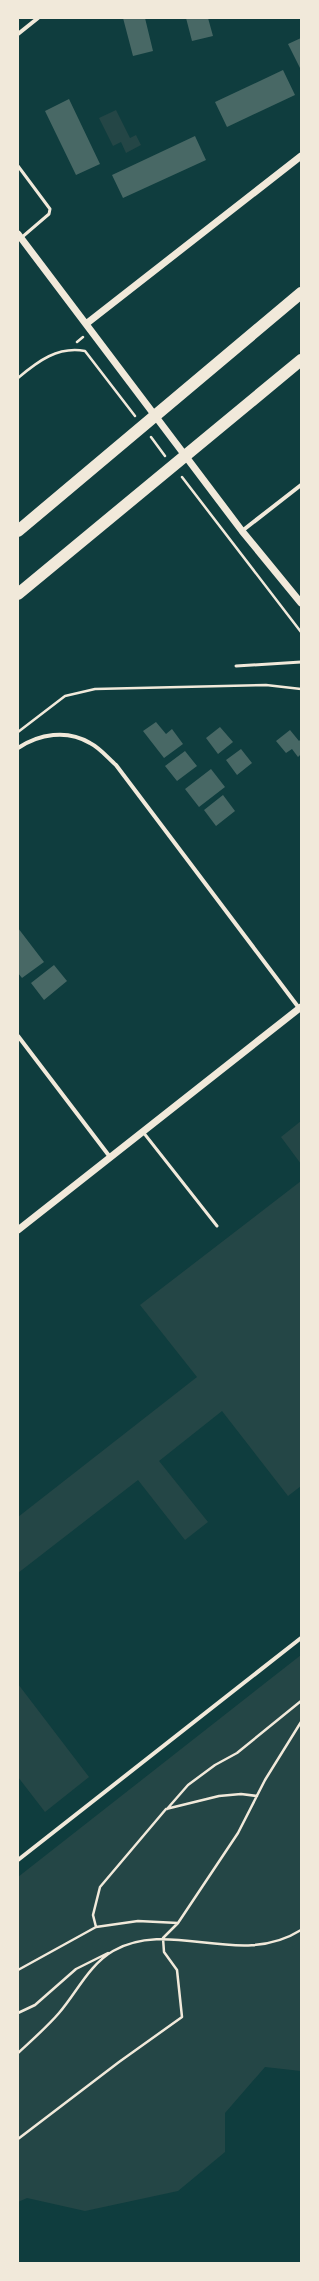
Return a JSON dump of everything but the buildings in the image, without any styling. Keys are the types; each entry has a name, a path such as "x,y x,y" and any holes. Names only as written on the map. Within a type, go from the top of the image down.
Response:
{"highway":[{"path":"18,531 301,293"},
{"path":"18,594 301,360"}],"street":[{"path":"18,34 38,18"},
{"path":"86,324 301,156"},
{"path":"19,236 242,531 301,604"},
{"path":"242,531 301,486"},
{"path":"18,748 37,737 63,735 81,738 90,743 116,765 300,1008 18,1229"},
{"path":"18,1036 110,1156"},
{"path":"18,1860 301,1638"}],"lane":[{"path":"18,166 50,210 49,214 19,236"},
{"path":"236,666 301,662"},
{"path":"143,1132 217,1226"}],"path":[{"path":"18,378 41,361 57,352 68,350 85,351 139,420"},
{"path":"148,433 167,458"},
{"path":"177,471 301,632"},
{"path":"18,732 66,696 95,689 266,685 301,689"},
{"path":"96,1927 93,1915 100,1887 166,1809 188,1785 215,1765 237,1753 301,1701"},
{"path":"18,2139 119,2062 182,2017 177,1970 164,1952 163,1938 178,1923 238,1833 257,1796 301,1722"},
{"path":"166,1809 219,1796 241,1794 257,1796"},
{"path":"18,1970 96,1927 138,1922 178,1923"},
{"path":"18,2013 35,2005 76,1969 112,1951 142,1939 163,1938 206,1944 271,1944 301,1930"},
{"path":"18,2052 60,2012 90,1970 112,1951"}],"shaded area":[{"path":"116,110 130,138 136,135 141,145 126,153 121,142 113,146 99,118"},
{"path":"301,1121 301,1164 281,1137"},
{"path":"301,1181 301,1486 288,1496 222,1411 159,1461 208,1522 185,1540 138,1480 18,1573 18,1517 197,1377 140,1305"},
{"path":"301,1655 301,2071 265,2067 225,2113 225,2152 178,2191 85,2211 27,2198 18,2202 18,1877"},
{"path":"18,1684 89,1777 45,1812 18,1777"}]}
